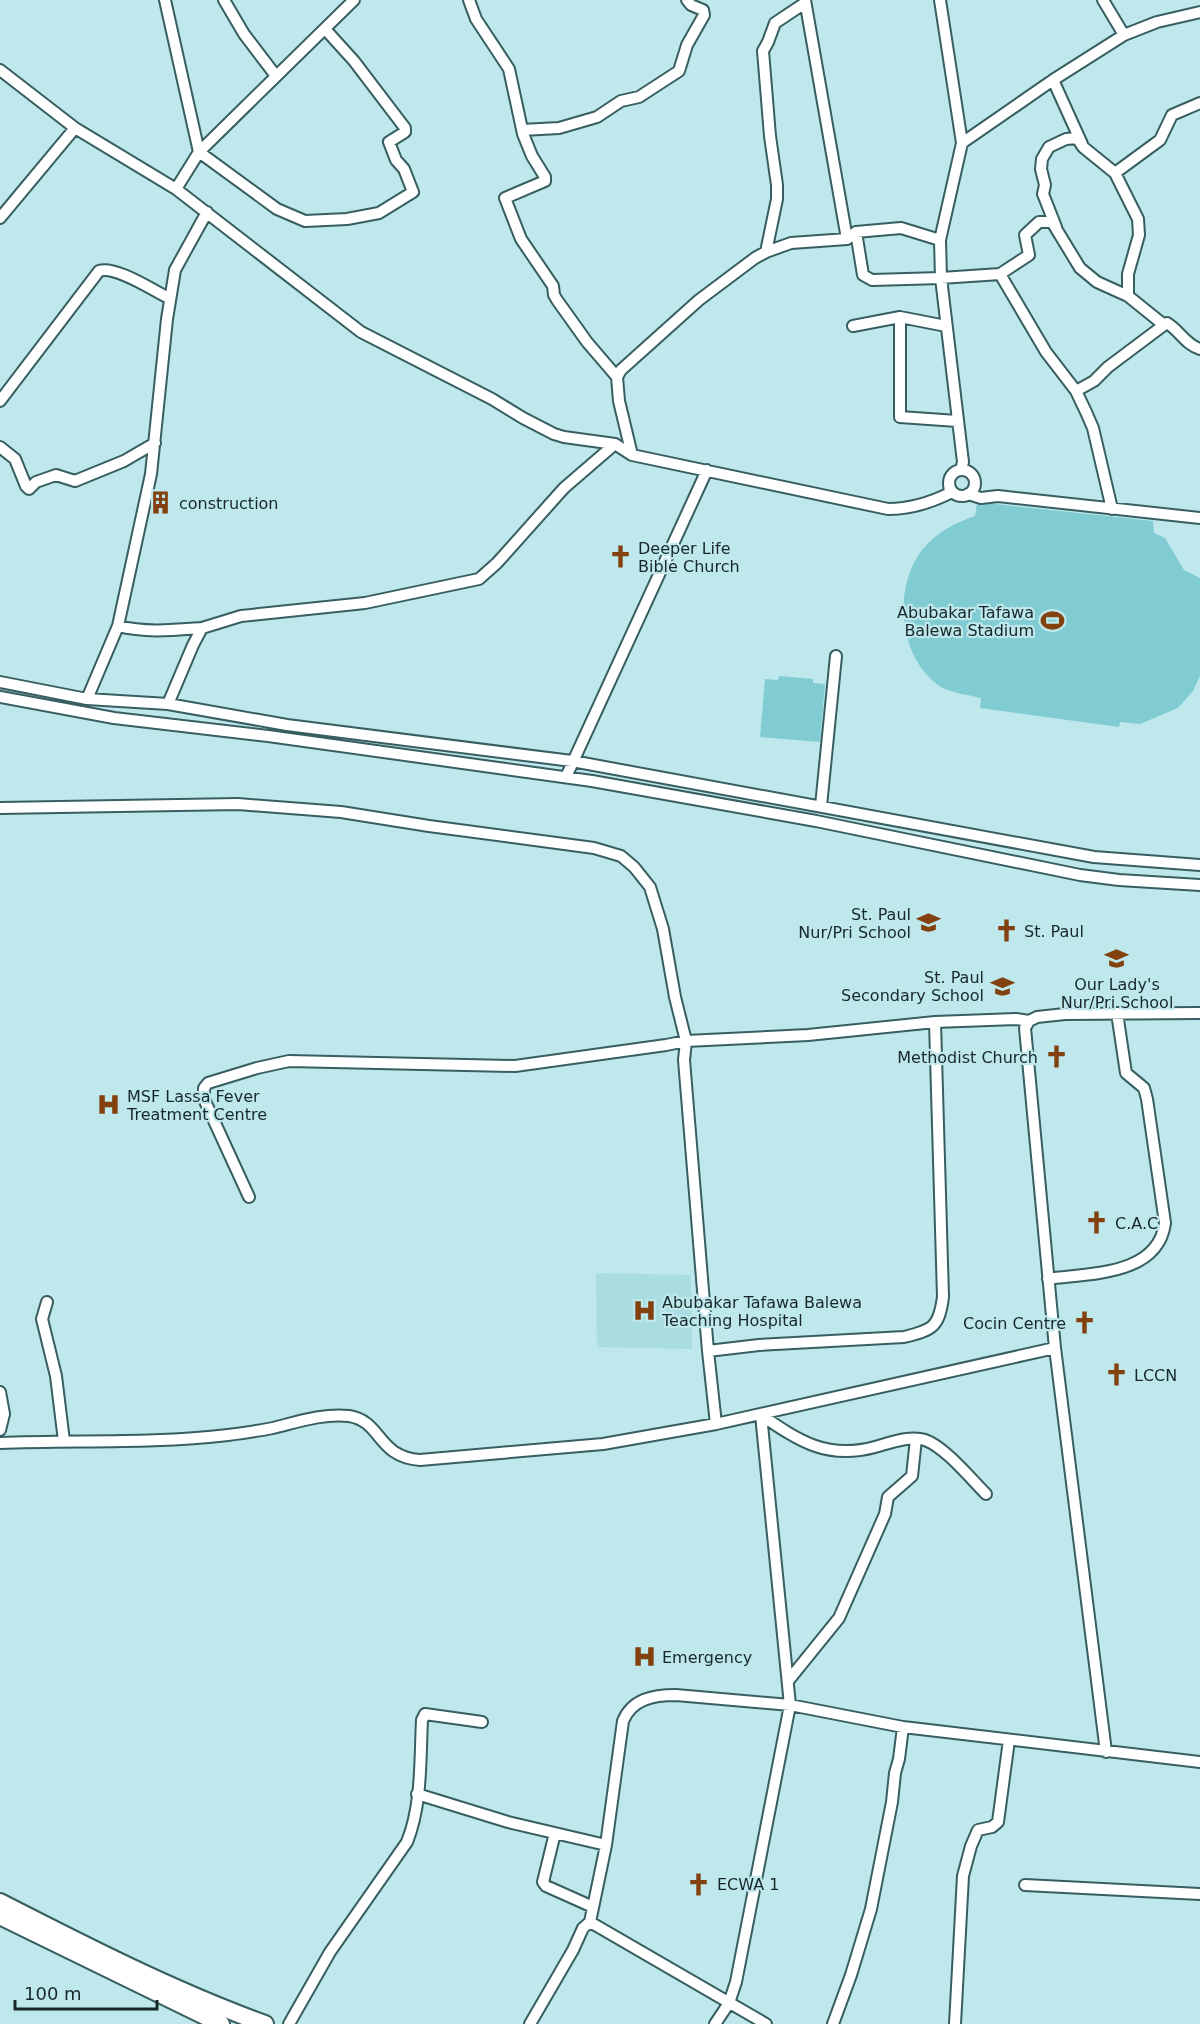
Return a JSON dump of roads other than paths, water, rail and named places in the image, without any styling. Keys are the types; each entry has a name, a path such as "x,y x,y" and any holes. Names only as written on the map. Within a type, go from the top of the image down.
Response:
{"highway":[{"path":"0,1902 71,1939 265,2024"},
{"path":"0,1916 222,2024"}],"street":[{"path":"165,0 199,152 277,209 305,221 347,219 379,213 412,192 404,169 396,160 389,142 405,132 405,128 354,61 325,29"},
{"path":"224,0 244,34 276,76"},
{"path":"176,189 199,152 354,0"},
{"path":"469,0 476,20 509,69 522,130 532,156 545,179 505,198 521,239 553,286 557,300 587,342 617,377"},
{"path":"522,130 559,128 597,117 621,101 639,97 679,71 687,45 704,15 703,10 691,5 687,0"},
{"path":"0,70 75,129 176,189 360,332 492,399 554,434 615,444 632,455 888,509 914,507 937,500 952,499 954,481 963,462 946,327 940,240 962,143 940,0"},
{"path":"1103,0 1124,35"},
{"path":"766,252 777,199 777,185 770,136 763,51 775,22 803,1 851,236 863,275 866,278 872,280 941,278 999,274 1029,255 1025,235 1039,222 1052,222 1080,268 1102,285 1128,296 1164,325"},
{"path":"962,143 1053,80 1124,35 1157,22 1200,12"},
{"path":"1053,80 1083,147"},
{"path":"1115,173 1160,140 1172,115 1200,103"},
{"path":"0,218 75,129"},
{"path":"1059,236 1043,194 1045,184 1041,169 1042,159 1049,147 1066,139 1077,138 1083,147 1115,173 1136,211 1139,225 1137,246 1128,274 1128,296"},
{"path":"87,699 118,626 151,474 175,270 207,212"},
{"path":"632,455 619,401 617,377 621,370 699,300 755,258 791,243 901,228 940,240"},
{"path":"0,401 99,271 106,268 120,273 170,298"},
{"path":"999,274 1046,352 1076,391 1093,428 1112,509"},
{"path":"853,326 900,318 946,327"},
{"path":"900,318 900,417 957,421"},
{"path":"1076,391 1094,381 1108,367 1167,323 1174,327 1191,346 1200,348"},
{"path":"0,447 15,459 29,489 36,482 56,475 75,482 116,465 155,443"},
{"path":"118,626 132,630 167,631 202,628 241,616 365,603 479,579 497,563 564,488 615,444"},
{"path":"566,777 707,470"},
{"path":"954,481 970,473 974,481 983,489 998,496"},
{"path":"954,481 961,496 973,489 974,481"},
{"path":"968,494 981,498 998,496 1200,518"},
{"path":"168,704 202,628"},
{"path":"821,806 836,656"},
{"path":"0,682 87,699 168,704 287,725 572,761 1094,857 1200,865"},
{"path":"0,697 114,718 268,736 566,777 816,821 1080,875 1200,885"},
{"path":"0,808 238,804 341,812 594,848 621,856 634,867 650,887 663,930 675,997 686,1041 684,1060 716,1424"},
{"path":"1048,1279 1126,1268 1148,1255 1163,1236 1165,1224 1147,1099 1144,1088 1126,1073 1117,1013"},
{"path":"249,1197 204,1099 204,1088 208,1083 289,1061 515,1066 686,1041 808,1035 935,1022 1006,1019 1029,1021 1037,1017 1065,1014 1200,1013"},
{"path":"1029,1021 1025,1028 1025,1047 1055,1348 1106,1752"},
{"path":"708,1351 771,1344 904,1337 935,1325 941,1315 943,1297 935,1022"},
{"path":"47,1302 42,1319 56,1376 64,1441"},
{"path":"0,1443 209,1437 263,1430 301,1420 349,1416 361,1419 368,1424 396,1455 408,1459 420,1460 584,1447 761,1415 1055,1348"},
{"path":"0,1392 3,1414 0,1430"},
{"path":"761,1415 805,1443 829,1450 848,1452 895,1441 923,1439 943,1452 987,1494"},
{"path":"716,2024 729,2003 736,1982 790,1705 761,1415"},
{"path":"788,1682 839,1618 885,1514 888,1497 912,1476 916,1439"},
{"path":"530,2024 573,1950 583,1928 590,1922 606,1845 622,1721 637,1702 658,1695 676,1695 790,1705 903,1727 1200,1762"},
{"path":"289,2024 334,1946 410,1834 417,1794 422,1720 425,1714 482,1722"},
{"path":"833,2024 871,1909 892,1802 903,1727"},
{"path":"955,2024 963,1876 978,1830 992,1827 998,1822 1009,1740"},
{"path":"417,1794 508,1822 606,1845"},
{"path":"555,1833 543,1882 546,1886 593,1907"},
{"path":"1025,1885 1200,1894"},
{"path":"590,1922 766,2024"}],"place":[{"name":"construction","path":"161,503"},
{"name":"Deeper Life Bible Church","path":"620,557"},
{"name":"Abubakar Tafawa Balewa Stadium","path":"1052,621"},
{"name":"St. Paul Nur/Pri School","path":"929,923"},
{"name":"St. Paul","path":"1006,931"},
{"name":"Our Lady's Nur/Pri School","path":"1117,959"},
{"name":"St. Paul Secondary School","path":"1002,986"},
{"name":"Methodist Church","path":"1056,1057"},
{"name":"MSF Lassa Fever Treatment Centre","path":"109,1105"},
{"name":"C.A.C","path":"1097,1223"},
{"name":"Abubakar Tafawa Balewa Teaching Hospital","path":"644,1311"},
{"name":"Cocin Centre","path":"1084,1323"},
{"name":"LCCN","path":"1116,1375"},
{"name":"Emergency","path":"644,1657"},
{"name":"ECWA 1","path":"699,1884"}]}
